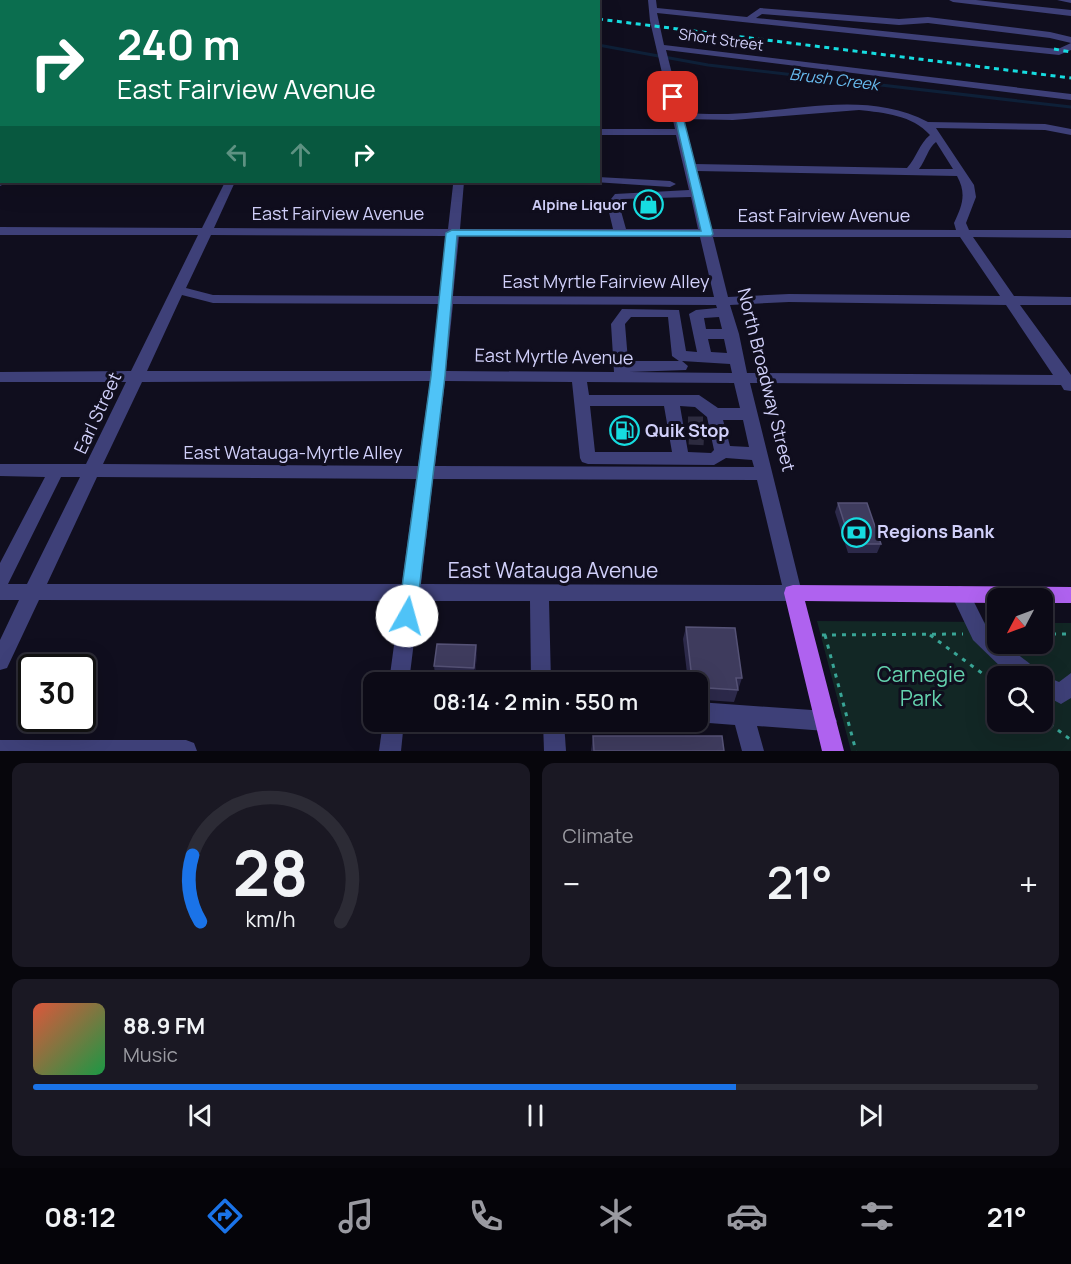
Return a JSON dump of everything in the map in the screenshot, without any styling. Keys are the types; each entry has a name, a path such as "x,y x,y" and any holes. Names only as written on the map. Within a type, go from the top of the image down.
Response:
{"main road":[{"name":"East Watauga Avenue","path":"793,593 1070,596"},
{"name":"North Broadway Street","path":"793,593 833,751"}],"street":[{"path":"953,0 1071,13"},
{"path":"1061,0 1071,1"},
{"path":"698,3 706,9 709,16"},
{"path":"652,5 709,16 1059,52 1071,46"},
{"name":"North Broadway Street","path":"652,5 793,593"},
{"path":"749,20 760,10 899,22 928,20 1050,35 1071,40"},
{"name":"Short Street","path":"662,53 778,63 1068,98"},
{"path":"678,116 734,117 805,109 865,108 889,111 926,125 1046,127 1071,132"},
{"path":"926,125 970,187 971,196 960,223 964,234 1069,383"},
{"path":"600,132 682,132"},
{"path":"910,171 921,159 926,144 936,136"},
{"path":"690,167 961,173"},
{"path":"600,180 695,188"},
{"name":"Earl Street","path":"0,661 230,183"},
{"path":"400,672 438,376 458,183"},
{"path":"621,234 614,204 619,196 695,188"},
{"name":"East Fairview Avenue","path":"0,231 1071,234"},
{"name":"East Myrtle Fairview Alley","path":"178,290 213,299 445,299 673,307 725,307 789,298 1071,301"},
{"path":"621,372 618,324 627,312 673,307 696,314 725,307"},
{"path":"579,377 588,458 714,459 701,431 679,401 681,367 673,307"},
{"path":"696,314 705,357"},
{"path":"700,334 732,334"},
{"path":"681,367 705,357 738,359"},
{"name":"East Myrtle Avenue","path":"0,377 579,377 681,367 743,379 1069,383"},
{"path":"581,400 699,401 701,431"},
{"path":"681,459 701,431 751,414"},
{"path":"701,431 760,454"},
{"name":"East Watauga-Myrtle Alley","path":"0,470 765,474"},
{"path":"0,581 56,471"},
{"name":"East Watauga Avenue","path":"0,592 793,593"},
{"path":"539,594 541,672"},
{"path":"960,594 980,634 1014,666"},
{"path":"1053,689 1061,694 1071,683"},
{"path":"708,713 826,721"},
{"path":"744,717 753,751"},
{"path":"390,751 393,732"},
{"path":"554,732 555,751"},
{"path":"0,751 186,751"}],"path":[{"path":"804,635 980,634"},
{"path":"1053,634 1071,634"},
{"path":"825,635 856,751"},
{"path":"929,635 987,677"},
{"path":"1053,726 1071,740"}],"green space":[{"name":"Carnegie Park","path":"817,621 987,622 987,654 1053,654 1053,623 1071,623 1071,751 851,751"}],"building":[{"path":"838,503 867,503 881,544 851,544"},
{"path":"686,627 735,628 742,678 736,678 738,690 708,688 708,672 691,672"},
{"path":"437,644 476,645 474,668 434,666"},
{"path":"593,736 722,736 724,751 594,751"}],"waterway":[{"name":"Brush Creek","path":"600,45 708,65 1071,107"}],"tunnel":[{"path":"688,424 704,424"},
{"path":"689,437 707,438"}],"railway":[{"path":"600,19 1071,78"},
{"path":"1054,49 1071,52"}],"place":[{"name":"Alpine Liquor","path":"648,205"},
{"name":"Quik Stop","path":"624,431"},
{"name":"Regions Bank","path":"856,532"}],"route":[{"path":"407,616 438,376 452,233 707,234 673,97"}]}
